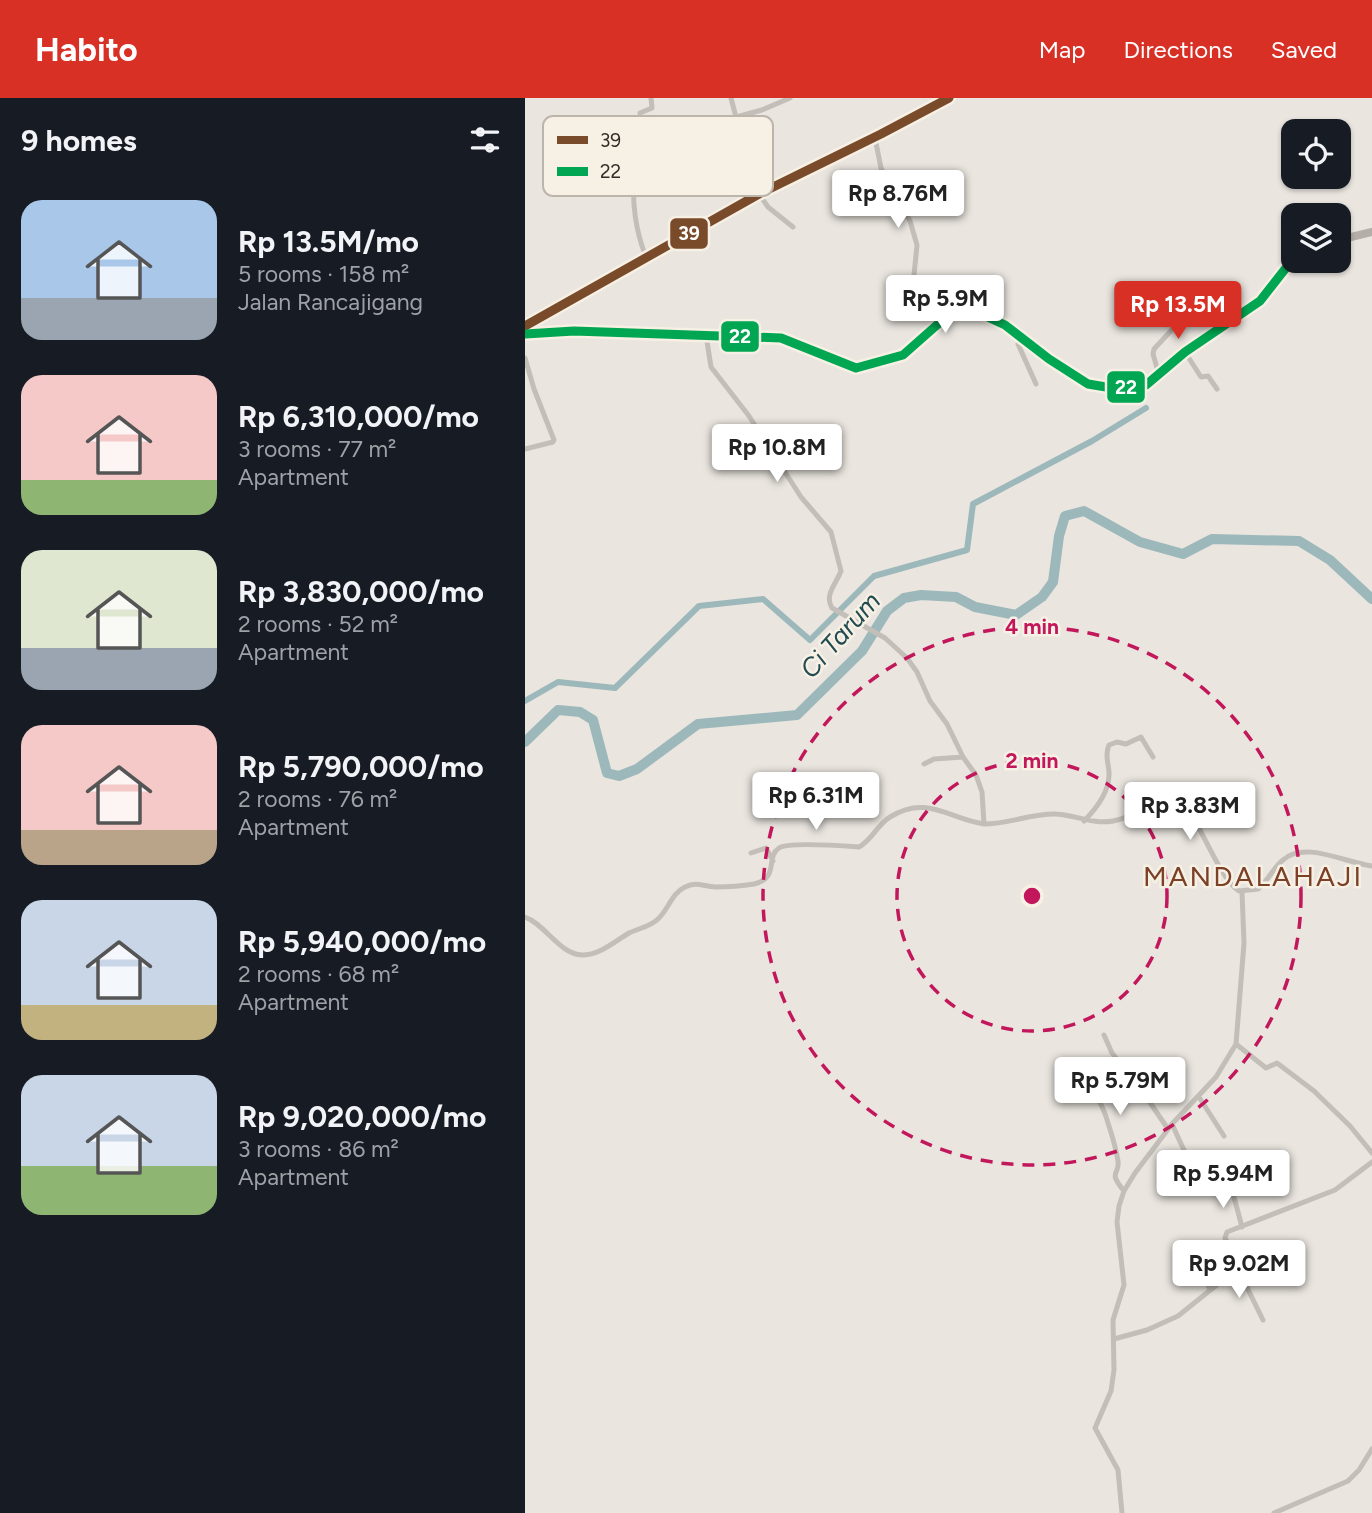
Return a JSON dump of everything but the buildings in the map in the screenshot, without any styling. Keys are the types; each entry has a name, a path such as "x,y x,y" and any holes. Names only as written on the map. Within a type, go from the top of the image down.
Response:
{"main road":[{"path":"773,187 875,138 949,98"},
{"path":"525,326 755,196"},
{"path":"1351,237 1372,232"},
{"path":"525,334 574,331 781,338 856,368 898,357 938,323 954,314 982,313 1022,337 1061,368 1095,387 1139,387 1260,301 1282,273"}],"street":[{"path":"641,116 640,113 652,108 652,98"},
{"path":"731,98 736,116"},
{"path":"740,116 790,98"},
{"path":"875,138 881,168 910,221 917,245 913,285"},
{"path":"635,196 639,240 646,257"},
{"path":"755,196 793,227"},
{"path":"1159,375 1154,349 1193,307"},
{"path":"706,335 711,367 749,416 801,497 831,533 841,571 829,595 829,604 901,650 917,672 930,701 947,724 963,757 976,775 982,792 984,824"},
{"path":"1022,337 1018,344 1020,351 1036,384"},
{"path":"1185,352 1201,377 1208,376 1217,389"},
{"path":"525,358 554,440 525,449"},
{"path":"1084,821 1099,805 1105,792 1109,773 1109,745 1117,742 1126,744 1141,737 1153,757"},
{"path":"924,764 934,759 963,757"},
{"path":"525,917 534,921 564,947 575,954 584,955 657,921 682,889 696,884 713,887 754,884 767,877 772,870 775,852 780,847 791,844 859,846 866,843 881,824 892,816 915,808 930,807 972,823 984,824 1000,824 1056,814 1084,821 1115,821 1176,796 1188,807 1231,885 1242,892 1258,889 1280,862 1296,853 1314,852 1350,863 1372,866"},
{"path":"751,853 766,848 773,861"},
{"path":"1122,1513 1118,1470 1095,1428 1111,1391 1114,1370 1113,1320 1123,1291 1124,1278 1117,1222 1124,1191 1170,1126 1216,1077 1236,1044 1244,943 1242,892"},
{"path":"1104,1035 1112,1053 1170,1126 1192,1167 1204,1182 1231,1186 1273,1172"},
{"path":"1236,1044 1266,1068 1277,1063 1314,1091 1350,1126 1372,1153"},
{"path":"1076,1063 1095,1093 1108,1122 1119,1165 1114,1175 1124,1191"},
{"path":"1199,1097 1224,1136"},
{"path":"1263,1320 1224,1236 1230,1231 1335,1190 1372,1162"},
{"path":"1173,1194 1204,1182"},
{"path":"1231,1186 1243,1227"},
{"path":"1182,1267 1194,1262 1210,1289"},
{"path":"1114,1339 1147,1330 1178,1316 1237,1267"},
{"path":"1274,1513 1348,1481 1359,1470 1372,1449"}],"waterway":[{"path":"525,701 558,682 615,688 699,606 763,599 810,640 874,576 967,550 973,504 1092,441 1146,408"},
{"name":"Ci Tarum","path":"525,742 558,710 580,712 593,720 607,773 619,776 637,769 698,724 797,715 862,651 887,611 904,598 921,595 956,597 975,607 1016,615 1042,597 1053,582 1059,536 1065,516 1084,511 1140,542 1183,554 1212,539 1299,541 1330,560 1372,599"}],"transit line":[{"name":"39","path":"773,187 949,98"},
{"name":"39","path":"525,326 755,196"},
{"name":"22","path":"525,334 574,331 781,338 856,368 903,355 946,317 963,312 977,312 1005,325 1049,359 1088,384 1112,388 1146,385 1185,352 1260,301 1282,273"}],"district":[{"name":"MANDALAHAJI","path":"1253,876"}]}
